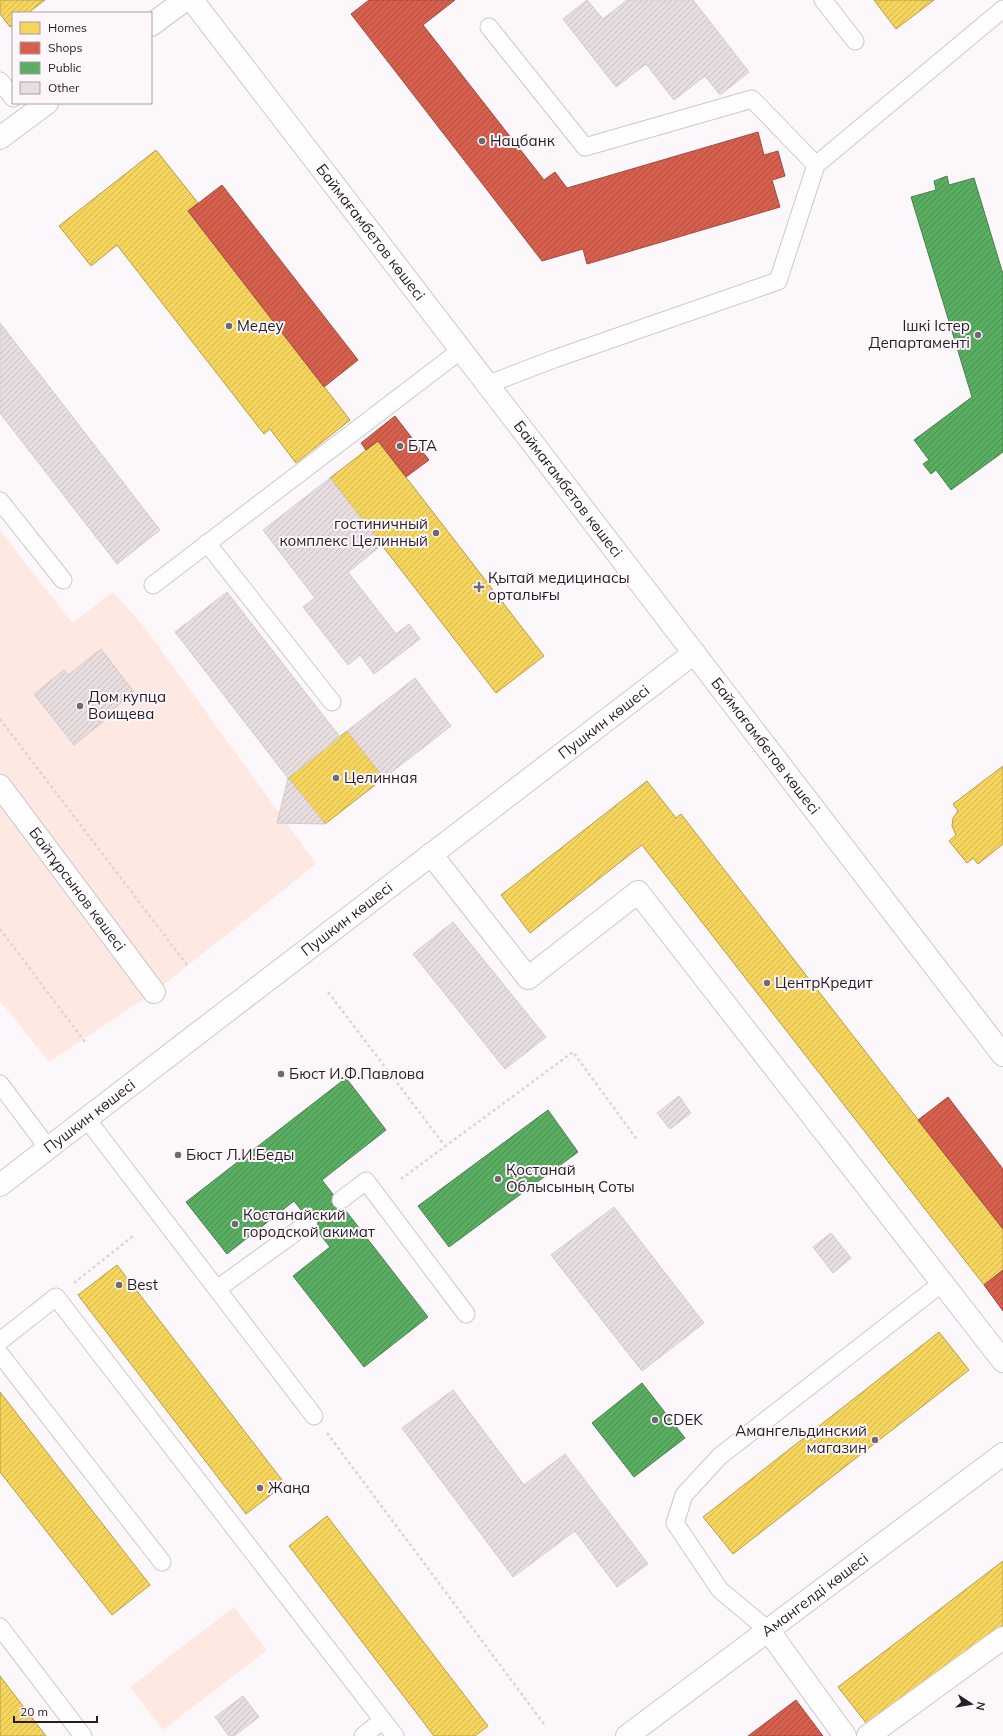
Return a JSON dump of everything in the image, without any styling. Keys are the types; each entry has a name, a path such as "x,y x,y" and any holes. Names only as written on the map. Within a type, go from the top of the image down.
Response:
{"street":[{"path":"152,24 185,0"},
{"name":"Баймағамбетов көшесі","path":"192,0 1003,1055"},
{"path":"0,138 22,110 43,104"},
{"name":"Пушкин көшесі","path":"0,1185 694,653"},
{"name":"Байтұрсынов көшесі","path":"0,786 154,992"},
{"path":"431,854 528,978 638,892 1003,1361"},
{"name":"Амангелді көшесі","path":"627,1736 1003,1454"},
{"path":"768,1630 845,1736"},
{"path":"868,1736 1003,1638"}],"lane":[{"path":"823,0 855,41"},
{"path":"488,384 554,359 778,281 816,165 1003,9"},
{"path":"489,27 585,147 752,99 816,165"},
{"path":"0,81 12,97"},
{"path":"153,585 461,350"},
{"path":"0,501 63,580"},
{"path":"207,544 332,702"},
{"path":"0,1084 48,1148"},
{"path":"86,1118 314,1416"},
{"path":"341,1200 366,1181 466,1314"},
{"path":"217,1289 308,1223"},
{"path":"768,1630 720,1590 675,1523 684,1495 720,1456 942,1283"},
{"path":"0,1341 56,1297 395,1736"},
{"path":"0,1354 162,1562"},
{"path":"0,1627 83,1736"},
{"path":"363,1736 383,1720"}],"path":[{"path":"0,719 187,965"},
{"path":"0,929 85,1042"},
{"path":"328,992 445,1146"},
{"path":"401,1179 573,1052 638,1141"},
{"path":"56,1297 133,1236"},
{"path":"314,1416 544,1724"}],"shaded area":[{"path":"0,530 72,623 113,592 146,629 316,864 154,992 49,1062 0,1001"},
{"path":"234,1607 267,1650 163,1730 130,1687"}],"building: Homes":[{"path":"0,0 45,0 29,12 12,12 12,26 10,27 0,14"},
{"path":"874,0 934,0 896,29"},
{"name":"Медеу","path":"156,150 198,203 188,211 350,420 296,463 270,429 264,434 117,245 91,266 59,226"},
{"path":"378,441 544,656 496,693 330,478"},
{"name":"Целинная","path":"347,731 384,778 325,824 288,778"},
{"path":"1003,766 1003,844 978,864 973,858 967,863 949,841 956,835 952,826 953,818 958,811 953,804"},
{"path":"647,781 676,818 681,814 1003,1229 1003,1270 984,1285 642,845 530,933 501,895"},
{"path":"117,1265 285,1484 246,1514 78,1295"},
{"path":"939,1332 969,1370 733,1554 703,1517"},
{"path":"0,1392 150,1585 112,1615 0,1472"},
{"path":"327,1516 488,1726 475,1736 434,1736 289,1546"},
{"path":"1003,1561 1003,1625 870,1728 838,1687"},
{"path":"0,1676 46,1736 0,1736"}],"building: Shops":[{"name":"Нацбанк","path":"369,0 455,0 423,25 544,180 555,172 567,188 758,132 764,155 778,151 785,176 772,180 780,207 587,264 583,249 542,261 351,14"},
{"path":"222,185 358,360 324,387 188,211"},
{"name":"БТА","path":"395,416 429,460 406,477 378,441 366,450 361,443"},
{"path":"948,1097 1003,1169 1003,1229 918,1120"},
{"path":"1003,1270 1003,1311 984,1285"},
{"path":"796,1700 823,1736 748,1736"}],"building: Public":[{"name":"Ішкі Істер Департаменті","path":"947,176 949,185 974,178 1003,274 1003,452 951,490 936,470 931,474 923,464 929,460 914,440 972,397 911,197 936,190 934,181"},
{"name":"Костанайский городской акимат","path":"346,1078 386,1130 322,1180 428,1317 364,1367 293,1276 330,1247 294,1201 227,1254 186,1202"},
{"name":"Қостанай Облысының Соты","path":"548,1110 578,1152 449,1247 418,1206"},
{"path":"642,1383 685,1438 634,1477 592,1423"}],"building: Other":[{"path":"587,0 603,19 627,0 693,0 749,72 720,95 705,76 674,100 646,64 616,87 563,19"},
{"path":"0,323 160,530 117,564 0,413"},
{"path":"330,478 382,545 348,572 396,634 409,624 420,639 374,674 360,655 348,665 303,607 315,598 263,530"},
{"path":"227,592 340,737 288,778 175,632"},
{"name":"Дом купца Воищева","path":"101,649 134,692 102,718 104,721 74,745 34,694 64,670 68,675"},
{"path":"415,678 451,726 384,778 347,731"},
{"path":"288,778 307,801 325,824 277,823"},
{"path":"453,922 546,1037 505,1069 413,954"},
{"path":"679,1096 691,1113 670,1129 657,1113"},
{"path":"614,1207 704,1323 642,1371 551,1255"},
{"path":"831,1233 851,1258 833,1273 813,1247"},
{"path":"453,1390 524,1485 565,1454 648,1564 617,1587 575,1531 513,1577 402,1428"},
{"path":"243,1696 259,1717 234,1736 229,1736 215,1717"}],"place":[{"name":"Нацбанк","path":"482,141"},
{"name":"Медеу","path":"229,326"},
{"name":"Ішкі Істер Департаменті","path":"978,335"},
{"name":"БТА","path":"400,446"},
{"name":"гостиничный комплекс Целинный","path":"436,533"},
{"name":"Қытай медицинасы орталығы","path":"479,587"},
{"name":"Дом купца Воищева","path":"80,706"},
{"name":"Целинная","path":"336,778"},
{"name":"ЦентрКредит","path":"767,983"},
{"name":"Бюст И.Ф.Павлова","path":"281,1074"},
{"name":"Бюст Л.И.Беды","path":"178,1155"},
{"name":"Қостанай Облысының Соты","path":"498,1179"},
{"name":"Костанайский городской акимат","path":"235,1224"},
{"name":"Best","path":"119,1285"},
{"name":"CDEK","path":"655,1420"},
{"name":"Амангельдинский магазин","path":"875,1440"},
{"name":"Жаңа","path":"260,1488"}]}
